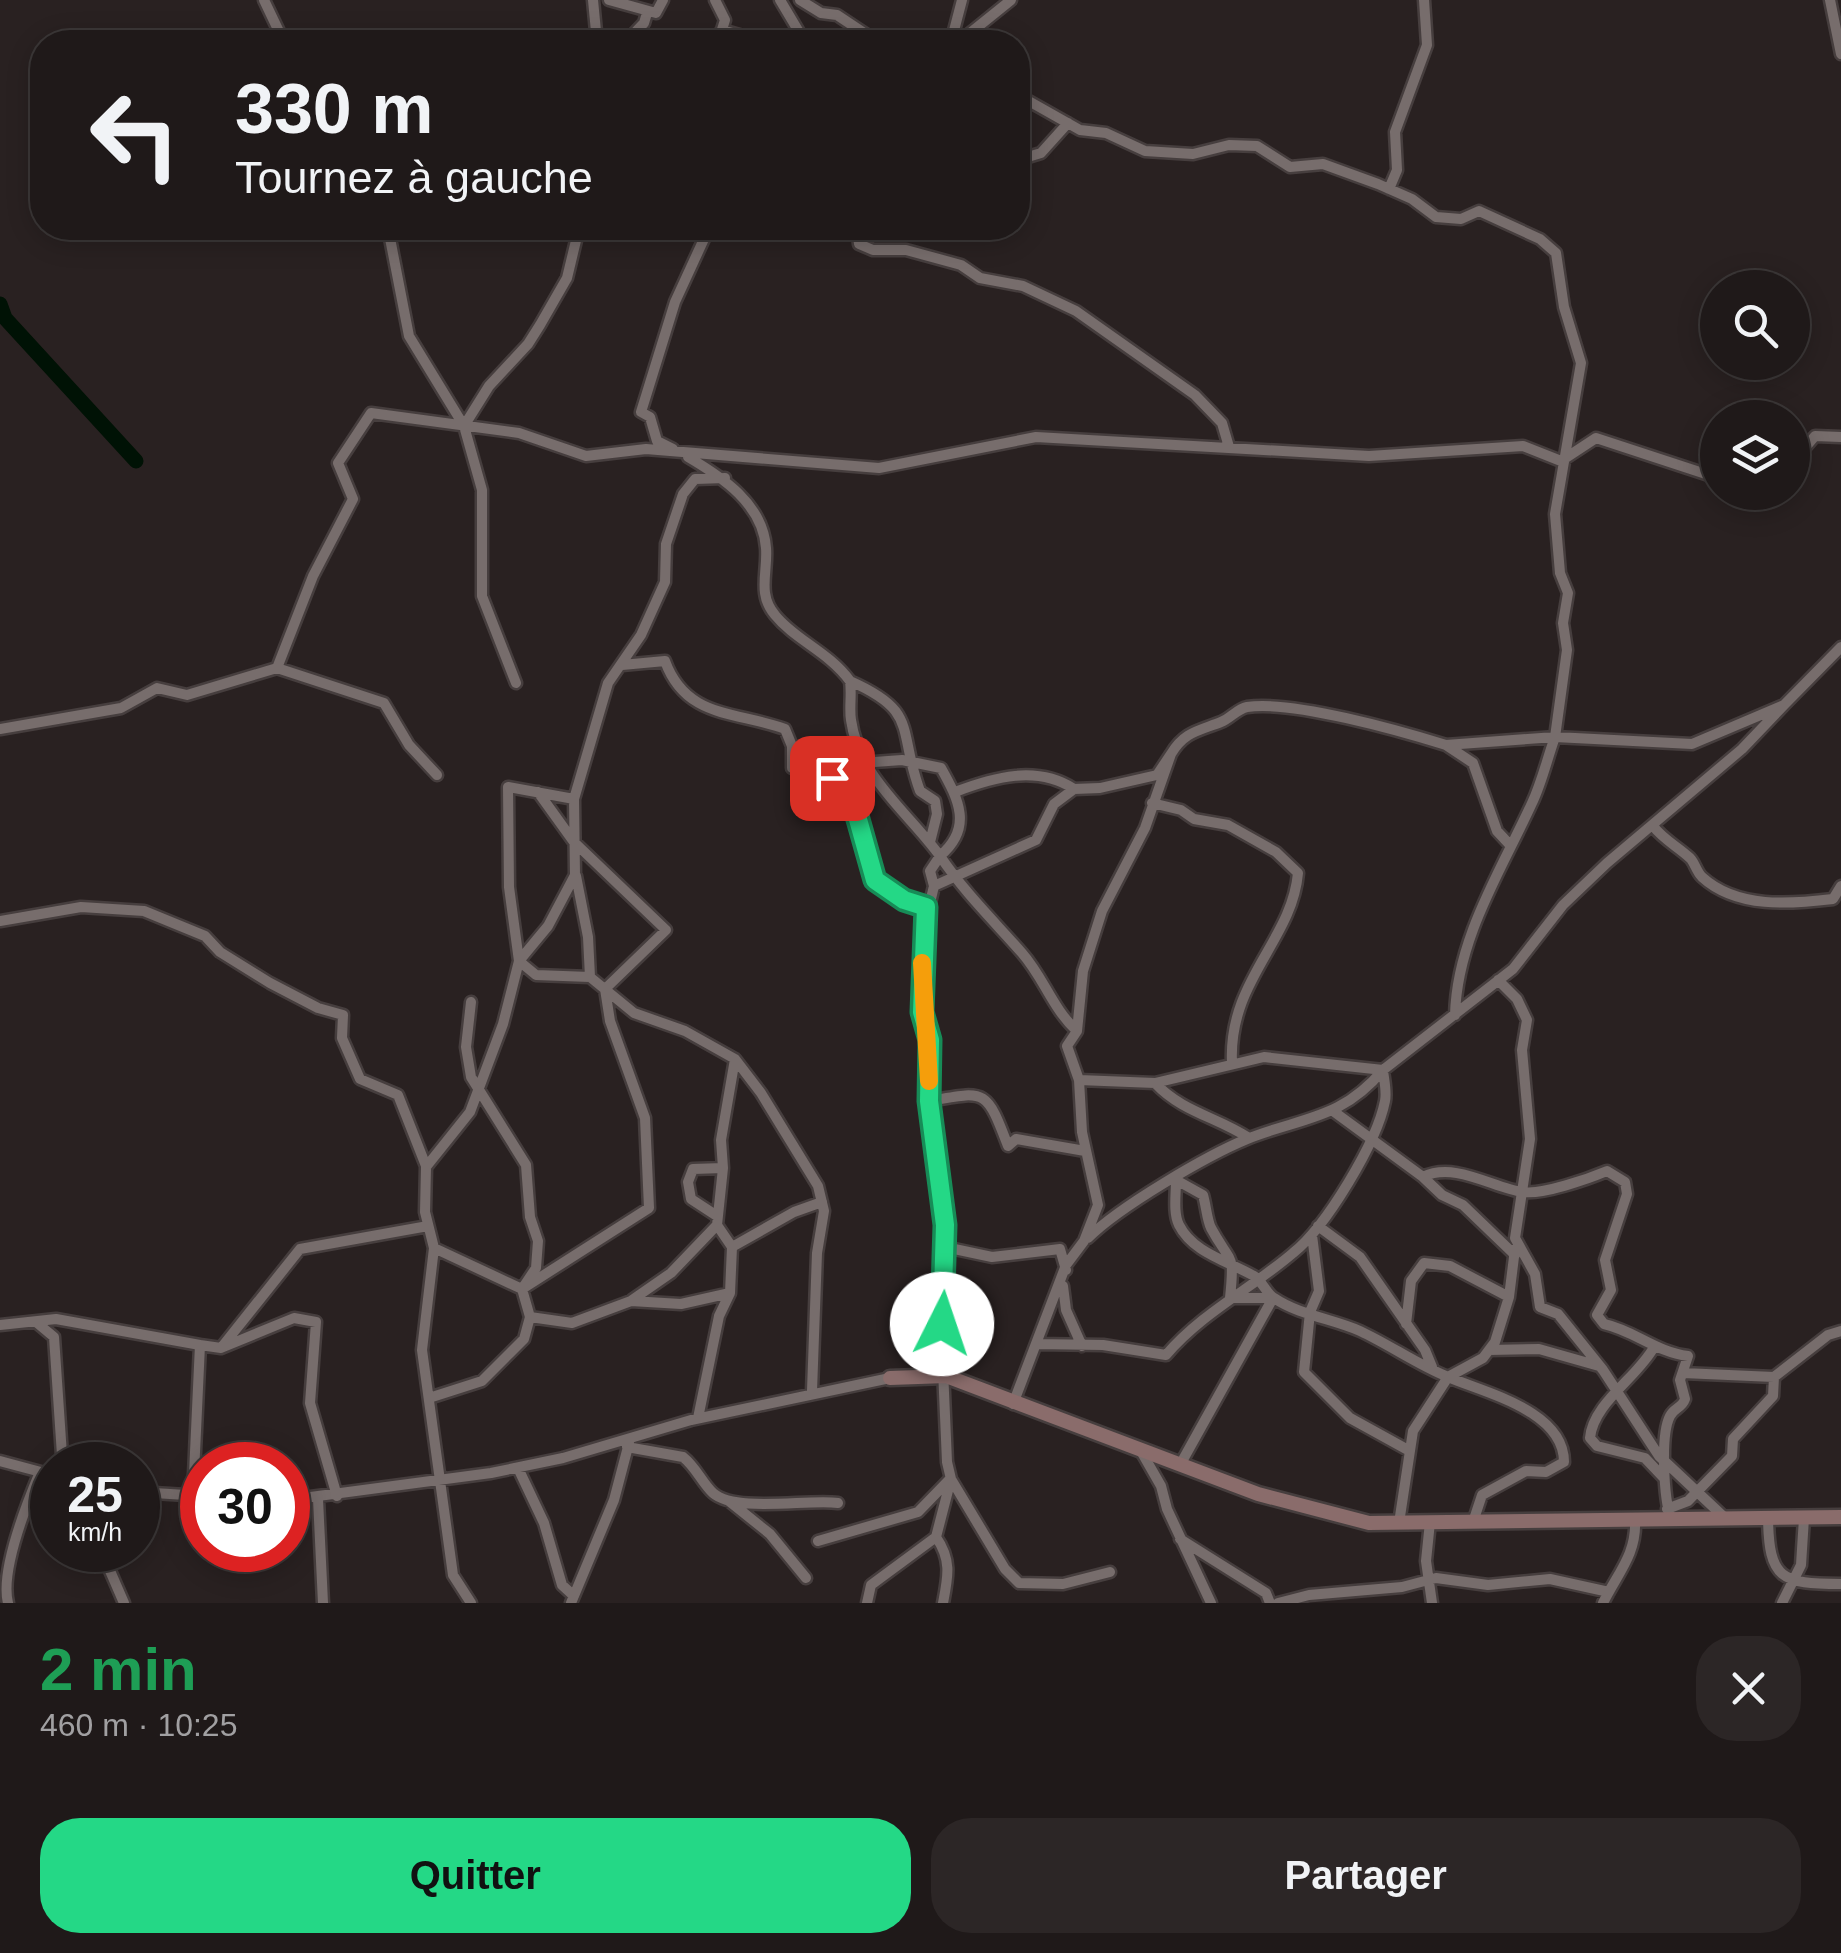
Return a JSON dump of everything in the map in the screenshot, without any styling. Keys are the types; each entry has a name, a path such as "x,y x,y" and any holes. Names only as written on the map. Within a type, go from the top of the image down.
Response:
{"main road":[{"path":"890,1378 946,1376 1306,1509 1369,1523 1635,1520 1669,1514 1726,1519 1841,1517"}],"street":[{"path":"264,0 278,30"},
{"path":"592,0 596,30"},
{"path":"609,0 647,13 656,13 663,0"},
{"path":"715,0 725,20 722,30"},
{"path":"780,0 798,30"},
{"path":"800,0 821,13 837,15 860,30"},
{"path":"954,30 962,0"},
{"path":"974,30 1011,0"},
{"path":"1389,189 1397,170 1395,132 1427,45 1424,0"},
{"path":"1830,0 1841,54"},
{"path":"638,30 647,13"},
{"path":"1030,101 1068,122 1125,140 1145,151 1193,154 1229,145 1257,146 1290,167 1323,164 1389,189 1436,217 1461,220 1479,211 1540,240 1556,254 1564,307 1581,363 1575,412 1561,461 1555,544 1568,593 1563,623 1567,650 1555,737 1534,798 1474,926 1456,988 1455,1014"},
{"path":"1030,156 1041,153 1068,122"},
{"path":"390,240 409,336 464,426 482,490 482,596 516,683"},
{"path":"464,426 489,386 528,344 567,278 576,240"},
{"path":"703,240 674,302 641,412 650,417 657,442 724,478 752,508 766,544 763,594 776,616 826,653 850,681 886,697 899,709 920,791 934,801 937,814 930,842"},
{"path":"858,240 859,244 873,250 906,250 961,265 980,278 1023,286 1101,325 1136,358 1195,396 1222,423 1229,447"},
{"path":"276,668 314,576 353,499 338,462 371,414 520,433 586,456 646,449 687,456 878,468 1036,437 1369,456 1523,446 1561,461"},
{"path":"1810,442 1816,436 1841,438"},
{"path":"1561,461 1596,438 1700,472"},
{"path":"590,977 588,937 576,875 574,799 608,683 622,665 665,582 666,544 683,494 695,479 724,478"},
{"path":"1014,1404 1066,1264 1104,1222 1249,1138 1332,1112 1364,1093 1383,1070 1513,969 1564,905 1606,863 1742,749 1841,647"},
{"path":"622,665 665,661 679,691 719,714 785,728 792,746 792,768 838,762 870,766 910,761 941,768 955,792 962,824 953,844 930,871 934,886 926,907 922,1012 930,1040 929,1101 945,1247 942,1324 950,1479 936,1537 871,1585 867,1603"},
{"path":"0,729 122,708 157,688 187,695 276,668 384,703 409,744 438,775"},
{"path":"850,681 850,719 887,799 930,842 986,918 1021,952 1056,1012 1077,1031"},
{"path":"955,792 996,779 1037,774 1074,789 1100,788 1157,775 1182,736 1226,720 1242,708 1264,705 1339,716 1446,746 1472,764 1497,831 1511,846"},
{"path":"1446,746 1555,737 1692,744 1784,705"},
{"path":"1084,1241 1098,1205 1086,1151 1079,1080 1068,1046 1077,1031 1083,971 1102,910 1145,828 1171,754"},
{"path":"814,768 832,778 852,798 875,880 904,900 926,907"},
{"path":"426,1167 470,1112 503,1024 519,961 509,887 508,787 574,799"},
{"path":"934,886 1036,840 1054,804 1074,789"},
{"path":"538,792 574,842 666,930 605,988"},
{"path":"1152,803 1239,830 1288,860 1298,873 1289,916 1246,984 1232,1062"},
{"path":"1654,826 1692,859 1698,873 1711,884 1757,900 1793,906 1833,899 1841,886"},
{"path":"519,961 548,926 576,875"},
{"path":"0,922 80,908 144,911 205,936 220,952 270,984 318,1008 343,1015 342,1038 360,1079 398,1095 426,1155 428,1226 434,1248 422,1350 453,1575 471,1603"},
{"path":"519,961 536,975 590,977 634,1012 686,1031 735,1059 794,1143 822,1202 812,1392"},
{"path":"1399,1523 1413,1431 1448,1377 1460,1374 1489,1350 1509,1297 1530,1139 1522,1050 1526,1020 1517,999 1498,980"},
{"path":"522,1290 649,1208 645,1118 610,1022 605,988"},
{"path":"471,1002 466,1047 471,1077 526,1166 530,1217 538,1240 536,1268 522,1290"},
{"path":"1079,1080 1155,1083 1264,1057 1383,1070"},
{"path":"530,1317 572,1323 631,1301 670,1273 717,1220 724,1168 721,1140 735,1059"},
{"path":"1036,1344 1103,1345 1166,1354 1188,1328 1259,1279 1315,1230 1369,1140 1386,1100 1383,1070"},
{"path":"1155,1083 1187,1111 1225,1122 1249,1138"},
{"path":"929,1101 962,1092 974,1094 990,1106 1008,1146 1016,1140 1086,1151"},
{"path":"1332,1112 1424,1176 1442,1195 1463,1206 1514,1255"},
{"path":"698,1418 719,1316 730,1293 732,1247 717,1220 691,1199 688,1182 693,1169 724,1168"},
{"path":"1424,1176 1432,1172 1486,1178 1522,1193 1554,1190 1570,1180 1607,1172 1624,1182 1627,1194 1606,1260 1611,1290 1597,1315 1604,1324 1633,1331 1654,1347 1688,1356 1683,1372 1686,1398 1670,1416 1664,1460 1669,1514 1688,1501 1732,1456 1734,1439 1774,1396 1774,1377"},
{"path":"1176,1180 1203,1195 1211,1228 1228,1249 1234,1266 1230,1298"},
{"path":"1176,1180 1180,1228 1192,1244 1259,1279 1273,1298"},
{"path":"732,1247 794,1212 822,1202"},
{"path":"222,1348 300,1249 428,1226"},
{"path":"1315,1230 1319,1291 1310,1312 1304,1372 1350,1418 1408,1450"},
{"path":"1315,1230 1360,1257 1426,1350 1432,1368"},
{"path":"1515,1238 1535,1274 1540,1307 1558,1314 1600,1366 1664,1460 1726,1519"},
{"path":"945,1247 992,1257 1060,1249 1066,1264 1062,1294 1082,1346"},
{"path":"429,1398 482,1381 524,1339 530,1317 522,1290 434,1248"},
{"path":"1406,1324 1411,1281 1424,1263 1450,1266 1509,1297"},
{"path":"631,1301 681,1304 730,1293"},
{"path":"1230,1298 1273,1298 1310,1312 1448,1377 1473,1383 1524,1408 1551,1427 1564,1451 1564,1462 1546,1472 1526,1471 1482,1495 1474,1522"},
{"path":"1180,1465 1273,1298"},
{"path":"0,1324 56,1320 222,1348 294,1318 316,1322 310,1404 337,1496"},
{"path":"36,1322 54,1337 61,1442"},
{"path":"1683,1372 1774,1377 1828,1335 1841,1331"},
{"path":"199,1442 200,1345"},
{"path":"1654,1347 1615,1393 1591,1428 1590,1438 1597,1446 1644,1458 1664,1478"},
{"path":"1489,1350 1539,1349 1600,1366"},
{"path":"310,1499 518,1468 629,1442 698,1418 890,1378"},
{"path":"629,1442 683,1457 714,1494 727,1499 759,1504 811,1500 838,1503"},
{"path":"572,1600 614,1500 629,1442"},
{"path":"1141,1451 1161,1486 1180,1539 1211,1603"},
{"path":"0,1462 30,1470"},
{"path":"518,1468 544,1524 562,1585 572,1600"},
{"path":"818,1541 918,1512 950,1479"},
{"path":"950,1479 1005,1569 1019,1583 1063,1584 1110,1572"},
{"path":"8,1603 3,1594 13,1538 30,1496"},
{"path":"318,1499 323,1603"},
{"path":"727,1499 770,1534 806,1578"},
{"path":"1768,1518 1769,1558 1783,1574 1809,1585 1841,1584"},
{"path":"1782,1603 1801,1565 1804,1518"},
{"path":"1603,1603 1628,1561 1636,1537 1635,1520"},
{"path":"1430,1522 1432,1603"},
{"path":"0,1537 13,1538"},
{"path":"936,1537 946,1552 949,1570 945,1601"},
{"path":"1180,1539 1266,1593 1270,1603"},
{"path":"111,1572 124,1603"},
{"path":"1278,1603 1430,1579 1488,1585 1550,1580 1609,1592"}],"waterway":[{"path":"0,304 5,318 136,461"}],"slow traffic":[{"path":"922,963 922,1012 930,1040 929,1081"}],"route":[{"path":"832,778 852,798 875,880 904,900 926,907 922,932 922,1012 930,1040 929,1101 945,1225 942,1324"}]}
